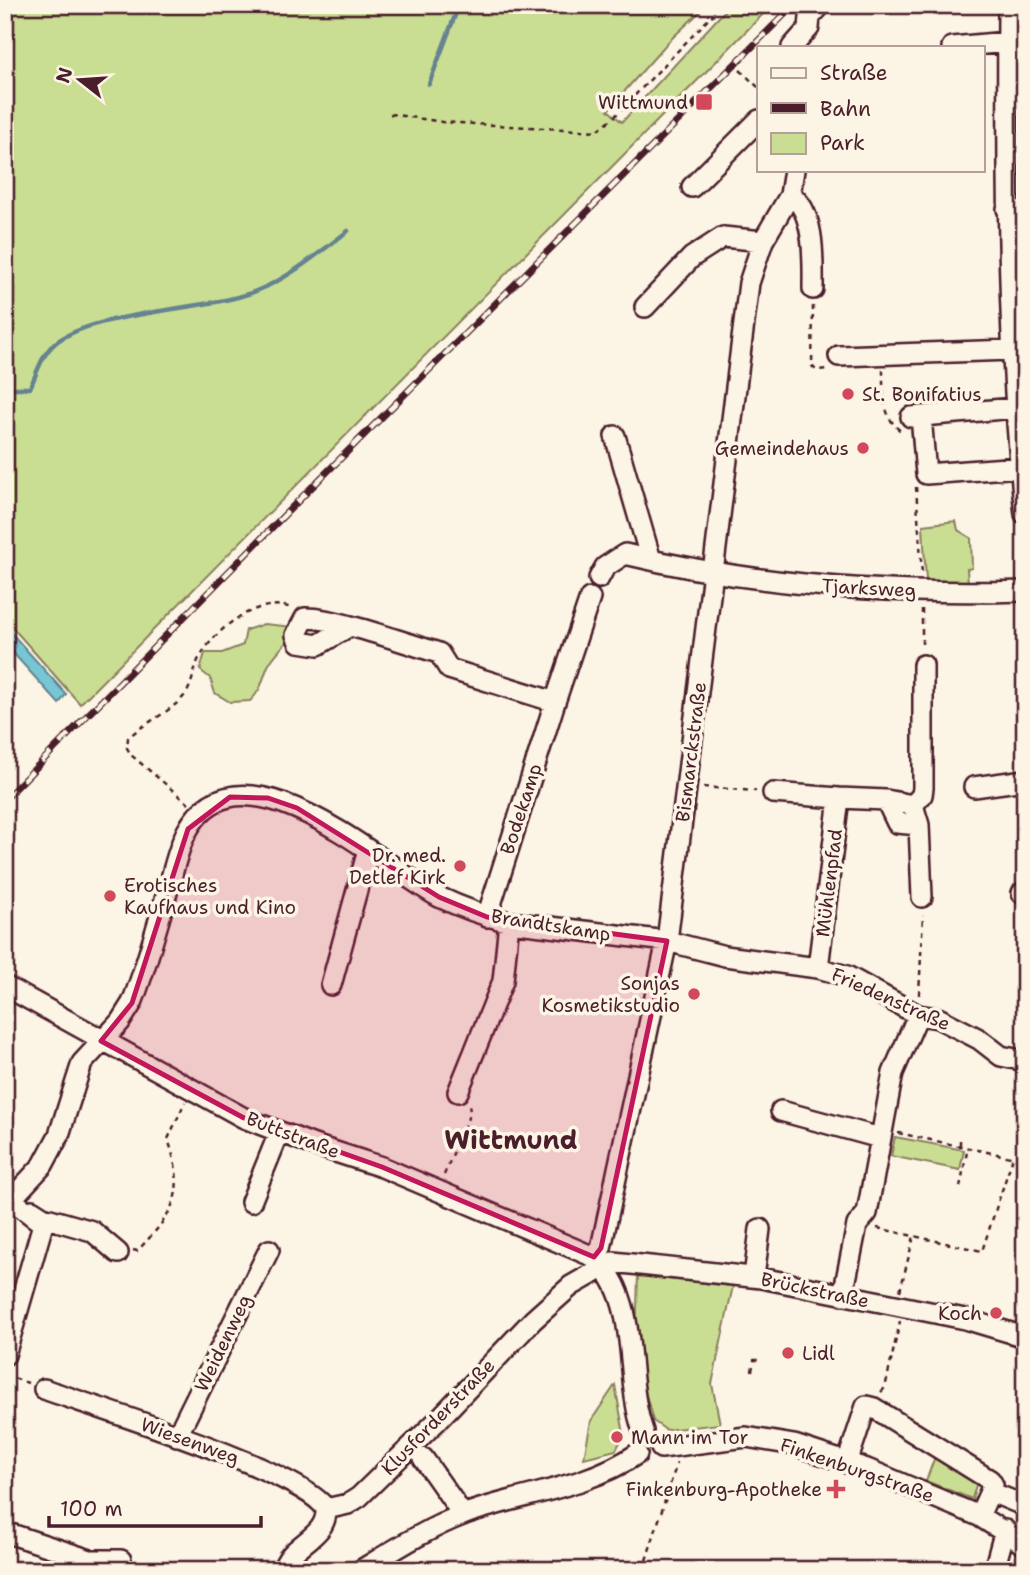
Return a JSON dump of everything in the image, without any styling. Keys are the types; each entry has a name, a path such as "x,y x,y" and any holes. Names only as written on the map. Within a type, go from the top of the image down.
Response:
{"street":[{"path":"793,46 809,28 810,17 821,5"},
{"path":"1007,5 1016,210 1015,408 1025,514"},
{"path":"963,46 1007,42"},
{"path":"692,187 757,122"},
{"path":"794,172 790,195 798,200 806,217 814,289"},
{"name":"Bismarckstraße","path":"599,1261 667,941 749,283 762,242 790,195"},
{"path":"645,307 692,257 723,237 762,242"},
{"path":"840,362 1016,354"},
{"path":"1015,408 912,422 926,474 1020,467"},
{"path":"615,436 651,560"},
{"name":"Tjarksweg","path":"599,578 604,566 625,554 713,574 775,583 922,591 1025,591"},
{"name":"Bodekamp","path":"487,917 590,598"},
{"path":"348,627 318,645 310,646 299,642 296,635 306,618 348,627 439,653 449,668 555,702"},
{"path":"913,804 922,795 923,788 923,665"},
{"path":"974,787 1025,780"},
{"path":"773,793 913,804"},
{"name":"Brandtskamp","path":"11,1201 43,1165 59,1135 82,1063 120,1022 132,1003 182,844 201,814 230,797 268,798 326,823 439,897 487,917 667,941"},
{"name":"Mühlenpfad","path":"818,968 839,798"},
{"path":"886,800 897,824 919,825"},
{"path":"913,804 919,825 922,897"},
{"path":"331,985 368,850"},
{"path":"458,1092 503,981 509,922"},
{"name":"Friedenstraße","path":"667,941 725,957 818,968 847,976 918,1014 938,1018 979,1039 1001,1056 1025,1061"},
{"name":"Buttstraße","path":"5,986 191,1090 279,1133 382,1167 599,1261"},
{"path":"843,1295 857,1225 867,1213 893,1073 918,1014"},
{"path":"781,1111 883,1138"},
{"path":"251,1202 279,1133"},
{"path":"11,1201 43,1217 92,1231 118,1254"},
{"path":"5,1355 43,1224 11,1201"},
{"path":"754,1277 760,1228"},
{"name":"Weidenweg","path":"177,1436 269,1250"},
{"path":"599,1261 623,1300 635,1404 643,1431"},
{"name":"Brückstraße","path":"599,1261 754,1277 965,1319 1025,1337"},
{"name":"Klusforderstraße","path":"326,1509 348,1504 359,1497 436,1422 533,1320 599,1261"},
{"name":"Wiesenweg","path":"44,1389 274,1474 314,1497 326,1509"},
{"path":"847,1463 866,1406 985,1475 993,1485 979,1516"},
{"path":"643,1431 657,1435 669,1447"},
{"path":"637,1454 634,1441 643,1431"},
{"name":"Finkenburgstraße","path":"361,1570 407,1542 463,1515 606,1471 637,1454 652,1458 669,1447 724,1438 765,1439 847,1463 979,1516 1025,1545"},
{"path":"423,1458 463,1515"},
{"path":"991,1492 1025,1506"},
{"path":"283,1570 292,1553 323,1526 326,1509"},
{"path":"994,1570 1005,1530"},
{"name":"Finkenburgstraße","path":"1005,1530 1025,1534"},
{"path":"5,1532 90,1560 121,1560"}],"path":[{"path":"390,114 442,122 597,131 615,116 722,5"},
{"path":"740,70 757,86"},
{"path":"814,289 813,369 840,362"},
{"path":"880,366 883,368 886,407 892,422 912,422"},
{"path":"916,480 923,665"},
{"path":"201,814 131,755 127,748 128,738 184,696 200,656 209,643 240,617 259,608 276,605 290,606 306,618"},
{"path":"687,787 773,793"},
{"path":"918,1014 922,897"},
{"path":"118,1254 128,1248 137,1251 152,1235 170,1208 179,1186 177,1167 168,1139 191,1090"},
{"path":"437,1191 470,1113 469,1102 458,1092"},
{"path":"960,1136 960,1146"},
{"path":"883,1138 968,1147 1025,1160"},
{"path":"960,1188 968,1147"},
{"path":"857,1225 982,1251 1013,1157"},
{"path":"866,1406 885,1388 914,1236"},
{"path":"752,1371 754,1360 758,1360"},
{"path":"1019,1379 1025,1365"},
{"path":"5,1375 44,1389"},
{"path":"643,1570 677,1464 669,1447"}],"highlighted area":[{"path":"230,797 268,798 297,808 439,897 487,917 667,941 601,1248 594,1257 382,1167 244,1118 101,1041 132,1003 188,829"}],"green space":[{"path":"5,5 707,5 668,42 608,110 622,122 730,5 772,5 80,704 5,619"},
{"path":"956,521 958,530 971,538 972,568 967,569 968,584 926,582 923,525"},
{"path":"264,624 294,627 289,639 268,666 254,697 250,701 230,702 215,693 210,678 200,670 205,653 222,653 243,645 246,630"},
{"path":"895,1137 964,1150 960,1170 891,1156"},
{"path":"638,1276 733,1286 712,1384 720,1424 666,1430 653,1421 641,1376 636,1340"},
{"path":"615,1385 624,1434 616,1450 584,1458 591,1421"},
{"path":"936,1454 978,1478 972,1499 926,1481"}],"water":[{"path":"5,626 66,694 59,704 5,644"}],"waterway":[{"path":"429,84 459,5"},
{"path":"5,388 30,388 49,349 69,335 89,326 114,320 218,302 254,292 296,270 348,231"}],"railway":[{"path":"5,799 307,492 794,5"}],"place":[{"name":"Wittmund","path":"704,102"},
{"name":"St. Bonifatius","path":"848,394"},
{"name":"Gemeindehaus","path":"863,448"},
{"name":"Dr. med. Detlef Kirk","path":"460,866"},
{"name":"Erotisches Kaufhaus und Kino","path":"110,896"},
{"name":"Sonjas Kosmetikstudio","path":"694,994"},
{"name":"Koch","path":"996,1313"},
{"name":"Lidl","path":"788,1353"},
{"name":"Mann im Tor","path":"617,1437"},
{"name":"Finkenburg-Apotheke","path":"836,1489"}],"district":[{"name":"Wittmund","path":"511,1139"}]}
